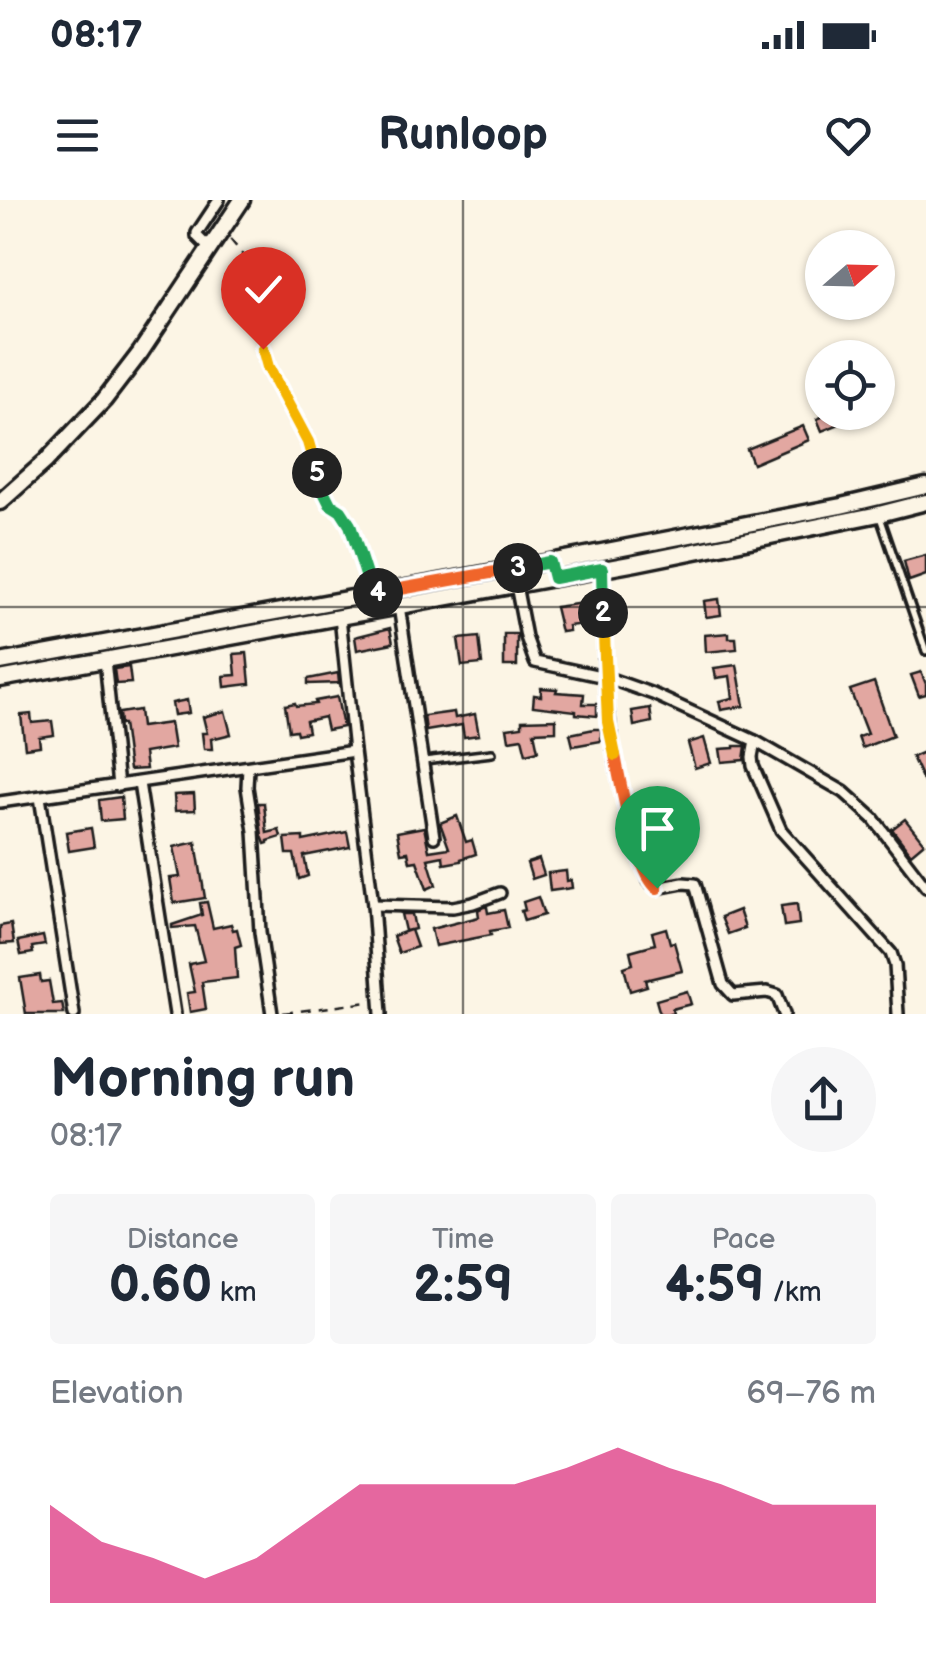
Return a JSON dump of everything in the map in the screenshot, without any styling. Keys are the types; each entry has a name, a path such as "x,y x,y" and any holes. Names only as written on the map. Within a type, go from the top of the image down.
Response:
{"street":[{"path":"210,248 197,233 220,200"},
{"path":"0,502 104,400 242,200"},
{"path":"0,662 550,562 926,486"},
{"path":"0,679 602,569 926,502"},
{"path":"550,562 554,578"},
{"path":"602,569 608,722 625,806 649,882 657,888 695,884 723,984 733,996 767,992 777,995 784,1014"},
{"path":"516,585 535,662 605,677 653,694 755,741 844,792 862,806 926,887"},
{"path":"400,606 434,836"},
{"path":"340,617 373,905 381,1014"},
{"path":"105,660 118,786"},
{"path":"755,741 753,766 781,830 890,953 896,966 898,1014"},
{"path":"0,802 354,751"},
{"path":"248,768 260,932 274,1014"},
{"path":"139,783 175,1014"},
{"path":"40,797 74,1014"},
{"path":"373,905 452,907 500,893"}],"lane":[{"path":"879,514 926,651"},
{"path":"421,762 492,753"}],"path":[{"path":"220,234 242,254 268,367 308,442 330,504 341,511 350,525 372,594"},
{"path":"274,1014 380,1001"}],"building":[{"path":"803,426 809,440 753,464 747,449"},
{"path":"926,555 926,575 909,581 904,561"},
{"path":"719,599 721,615 706,617 704,601"},
{"path":"591,602 593,623 568,626 569,631 561,632 555,607"},
{"path":"390,628 393,643 357,650 355,637"},
{"path":"729,633 729,638 736,638 737,649 706,652 705,635"},
{"path":"504,634 517,634 517,666 504,666"},
{"path":"479,637 482,664 462,666 458,639"},
{"path":"247,653 250,684 225,687 224,676 236,675 234,654"},
{"path":"737,665 744,706 721,710 719,701 733,698 730,676 716,678 714,668"},
{"path":"129,667 131,683 116,684 114,669"},
{"path":"921,672 926,694 919,696 911,675"},
{"path":"338,673 339,683 308,684 308,679"},
{"path":"874,682 893,736 862,748 858,737 867,734 850,690"},
{"path":"541,688 584,694 583,704 597,704 597,716 533,706 534,695 541,696"},
{"path":"337,697 343,727 327,730 324,717 306,721 308,732 289,731 285,705 316,704 315,701"},
{"path":"187,700 189,713 174,715 172,703"},
{"path":"650,708 652,722 634,726 632,711"},
{"path":"139,710 141,727 170,723 174,748 144,753 146,769 129,770 119,713"},
{"path":"225,711 231,734 211,739 212,749 204,749 202,733 207,733 203,717"},
{"path":"454,712 455,718 475,714 479,735 464,737 462,725 426,731 424,716"},
{"path":"31,714 32,723 52,721 54,735 39,737 40,746 25,748 21,715"},
{"path":"556,719 556,731 534,732 538,751 526,754 522,738 509,740 507,728 522,726 522,720"},
{"path":"601,729 601,741 573,746 570,734"},
{"path":"704,738 711,763 695,768 688,743"},
{"path":"746,746 744,760 722,762 720,749"},
{"path":"926,751 926,787 912,757"},
{"path":"194,794 195,810 175,811 174,795"},
{"path":"121,797 123,819 101,821 99,800"},
{"path":"258,803 264,803 267,833 279,830 281,837 265,844 262,836"},
{"path":"457,816 466,842 472,840 476,854 444,864 443,856 428,859 436,885 427,889 417,861 410,862 408,852 401,853 397,832 424,827 429,851 449,848 440,823"},
{"path":"905,819 924,843 911,854 892,829"},
{"path":"91,828 94,847 69,851 66,832"},
{"path":"347,832 350,847 304,856 308,876 299,879 294,854 287,854 285,838 303,837 303,841"},
{"path":"196,842 205,898 174,903 170,878 180,877 174,847"},
{"path":"539,859 544,875 532,879 527,863"},
{"path":"566,871 572,888 550,891 548,873"},
{"path":"538,897 544,915 524,921 523,902"},
{"path":"207,902 213,928 231,924 233,930 237,929 241,945 235,947 237,978 202,982 206,1009 190,1012 187,993 195,992 189,964 204,961 195,926 172,925 202,915 200,903"},
{"path":"797,904 799,924 784,926 781,906"},
{"path":"484,907 488,913 504,910 508,928 435,946 431,929 479,917 478,910"},
{"path":"739,910 745,928 728,934 721,917"},
{"path":"401,914 412,914 415,929 411,930 417,947 399,953 393,936 410,930 405,931"},
{"path":"11,924 14,943 0,944 0,926"},
{"path":"666,928 682,971 645,980 647,986 630,991 624,967 633,964 630,951 655,944 652,932"},
{"path":"43,936 45,945 32,947 33,953 21,955 18,941"},
{"path":"40,975 41,982 49,981 53,1004 62,1003 64,1014 26,1014 20,978"},
{"path":"687,991 691,1004 672,1009 673,1014 660,1014 656,1000"}],"route":[{"path":"263,349 268,367 308,442 324,492 350,525 372,594 550,562 554,578 602,569 608,722 625,806 649,882 657,888"}]}
